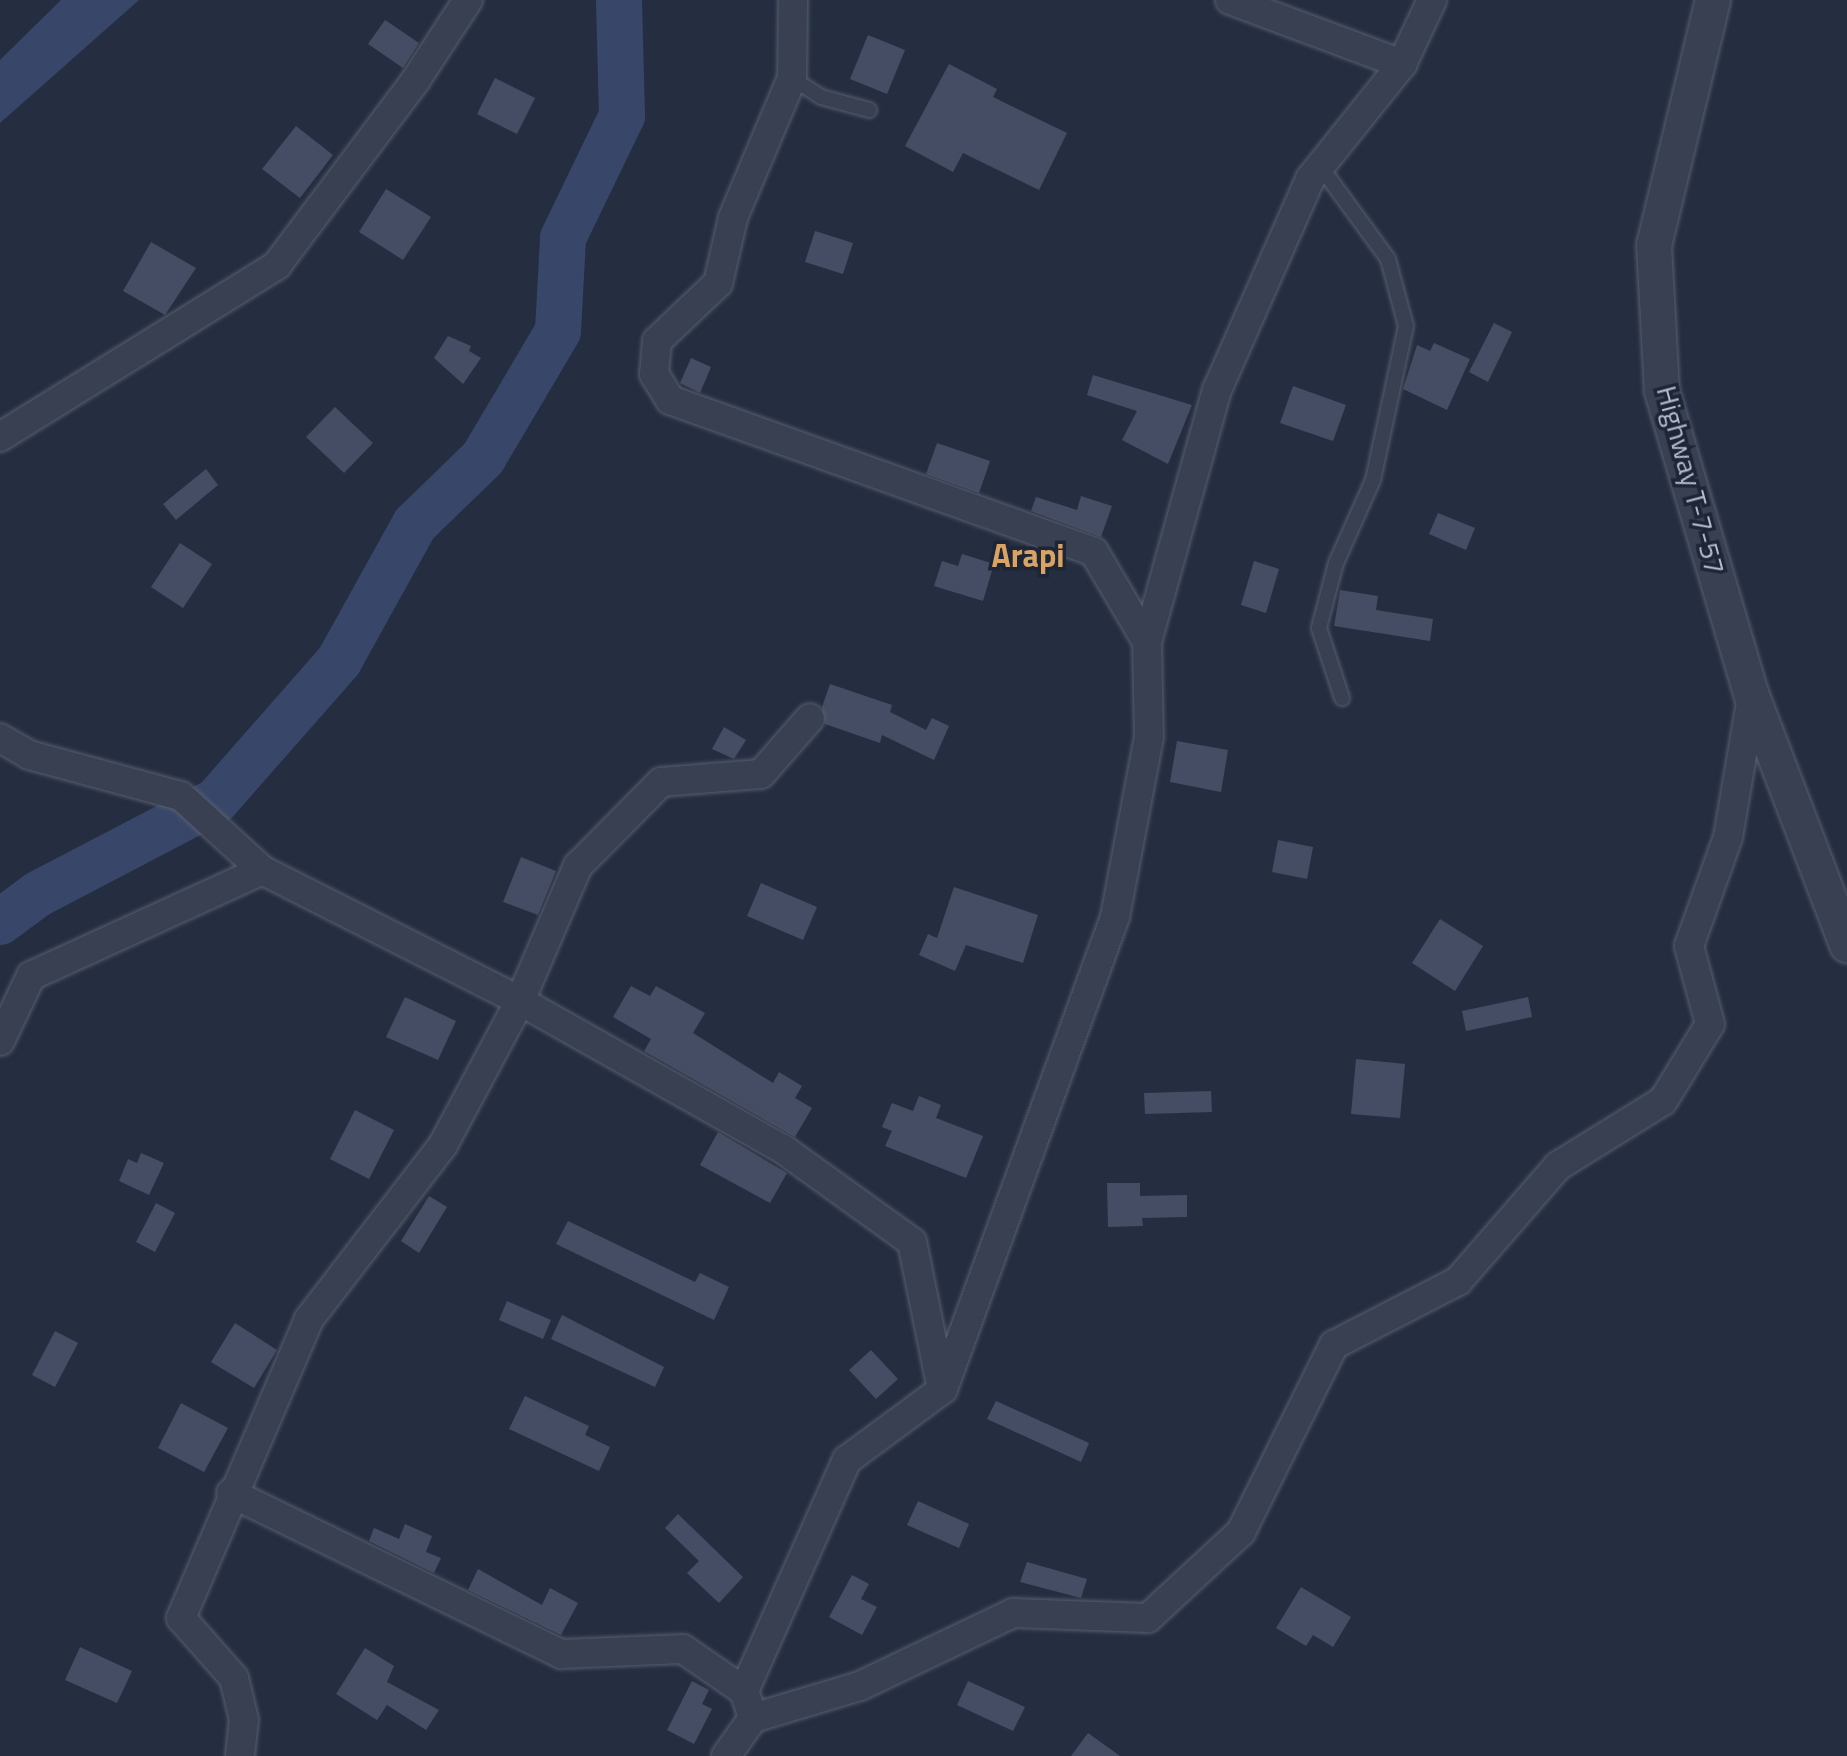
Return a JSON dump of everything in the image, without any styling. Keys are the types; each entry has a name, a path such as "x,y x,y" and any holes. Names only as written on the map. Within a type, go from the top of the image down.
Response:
{"street":[{"path":"0,437 277,265 415,81 468,0"},
{"path":"793,0 792,78 733,218 718,283 657,341 654,374 670,400 1094,552 1147,642"},
{"path":"1230,0 1402,64"},
{"path":"744,1691 847,1460 943,1389 1115,917 1149,737 1147,642 1217,390 1310,179 1402,64 1432,0"},
{"name":"Highway T-7-57","path":"1713,0 1654,245 1662,391 1752,696 1847,945"},
{"path":"726,1756 753,1718 860,1686 1013,1613 1148,1618 1241,1532 1334,1345 1458,1281 1558,1166 1663,1101 1710,1024 1689,946 1728,837 1752,696"},
{"path":"240,1756 244,1720 234,1678 181,1618 231,1493 309,1319 443,1145 520,1001 578,866 661,782 761,774 810,718"},
{"path":"0,738 29,755 181,796 262,870 520,1001 783,1149 912,1242 943,1389"},
{"path":"0,1041 31,976 262,870"},
{"path":"231,1493 561,1654 683,1649 744,1691 753,1718"}],"lane":[{"path":"792,78 821,97 869,110"},
{"path":"1320,166 1388,259 1406,326 1373,480 1336,563 1319,628 1342,698"}],"water":[{"path":"61,0 139,0 0,123 0,60"}],"building":[{"path":"385,20 419,43 403,68 368,44"},
{"path":"868,35 905,50 887,94 850,79"},
{"path":"949,64 997,89 993,97 1067,133 1039,190 963,153 953,172 905,146"},
{"path":"495,78 535,98 517,134 477,114"},
{"path":"296,126 333,155 300,198 262,169"},
{"path":"386,189 431,217 403,260 359,232"},
{"path":"815,231 853,243 843,274 805,262"},
{"path":"151,242 196,268 165,315 123,291"},
{"path":"1494,323 1512,332 1488,382 1469,372"},
{"path":"448,336 471,346 469,351 481,358 463,384 434,358"},
{"path":"1434,343 1470,359 1447,410 1403,389 1417,345 1430,351"},
{"path":"691,358 711,367 700,393 680,383"},
{"path":"1093,375 1192,405 1168,464 1122,440 1137,411 1087,395"},
{"path":"1293,386 1346,405 1333,441 1280,423"},
{"path":"335,407 373,443 344,473 306,437"},
{"path":"937,443 990,461 979,493 926,474"},
{"path":"206,469 218,485 176,520 163,504"},
{"path":"1081,496 1112,506 1101,537 1031,511 1036,497 1077,510"},
{"path":"1438,513 1475,528 1466,550 1429,534"},
{"path":"180,543 212,564 183,608 151,587"},
{"path":"962,554 994,564 983,601 934,586 942,561 958,566"},
{"path":"1254,561 1279,569 1266,613 1241,605"},
{"path":"1340,590 1378,596 1376,610 1433,619 1430,641 1334,626"},
{"path":"830,684 892,705 890,712 926,730 932,718 949,726 934,760 882,735 880,743 825,724 822,707"},
{"path":"724,727 746,740 734,759 712,749"},
{"path":"1177,741 1228,750 1221,792 1170,782"},
{"path":"1278,840 1313,847 1307,879 1272,872"},
{"path":"521,857 556,871 538,915 503,902"},
{"path":"761,883 817,907 803,940 747,916"},
{"path":"954,887 1038,915 1023,963 966,945 955,971 919,955 928,934 937,938"},
{"path":"1440,919 1483,946 1455,991 1412,963"},
{"path":"631,986 650,996 656,986 705,1013 693,1033 773,1083 779,1072 802,1086 795,1098 812,1108 795,1137 644,1051 651,1039 613,1017"},
{"path":"405,997 456,1021 438,1060 386,1037"},
{"path":"1528,997 1532,1017 1466,1031 1462,1011"},
{"path":"1356,1059 1405,1064 1400,1118 1351,1114"},
{"path":"1211,1091 1212,1112 1145,1114 1144,1093"},
{"path":"919,1096 941,1105 936,1118 983,1136 966,1178 885,1146 892,1131 882,1127 892,1103 913,1111"},
{"path":"355,1110 394,1130 369,1179 330,1159"},
{"path":"718,1132 787,1173 770,1203 700,1165"},
{"path":"141,1153 164,1163 149,1195 119,1181 128,1159 137,1163"},
{"path":"1107,1183 1140,1183 1140,1196 1187,1195 1187,1217 1142,1218 1143,1226 1108,1227"},
{"path":"429,1196 447,1207 419,1253 401,1241"},
{"path":"156,1203 175,1213 155,1252 136,1242"},
{"path":"568,1221 695,1282 700,1273 729,1287 714,1320 556,1244"},
{"path":"507,1301 551,1320 543,1339 499,1320"},
{"path":"562,1315 664,1367 655,1387 551,1339"},
{"path":"235,1323 277,1350 254,1388 211,1362"},
{"path":"55,1331 78,1343 55,1387 32,1375"},
{"path":"871,1350 898,1379 876,1399 849,1370"},
{"path":"525,1396 589,1426 585,1435 610,1447 599,1471 509,1429"},
{"path":"996,1401 1089,1443 1081,1462 987,1419"},
{"path":"181,1403 228,1428 204,1472 158,1448"},
{"path":"918,1501 969,1524 959,1548 907,1525"},
{"path":"678,1514 743,1577 719,1603 687,1573 699,1561 665,1528"},
{"path":"405,1524 432,1536 426,1552 441,1558 434,1573 369,1541 374,1528 399,1539"},
{"path":"1027,1562 1087,1579 1081,1598 1020,1582"},
{"path":"478,1569 542,1605 550,1588 578,1603 561,1635 468,1590"},
{"path":"852,1575 869,1584 861,1599 877,1607 862,1635 829,1617"},
{"path":"1301,1587 1351,1617 1333,1647 1313,1635 1306,1646 1276,1628"},
{"path":"80,1647 132,1671 117,1703 65,1680"},
{"path":"365,1648 394,1666 387,1682 439,1710 426,1730 387,1705 377,1720 336,1694"},
{"path":"692,1681 709,1690 702,1704 712,1709 694,1744 667,1730"},
{"path":"968,1681 1025,1707 1013,1731 957,1705"},
{"path":"1088,1733 1120,1756 1071,1756"}],"waterway":[{"path":"0,922 38,894 216,801 339,661 415,524 483,458 558,331 563,238 622,116 619,0"}],"district":[{"name":"Arapi","path":"1028,555"}]}
